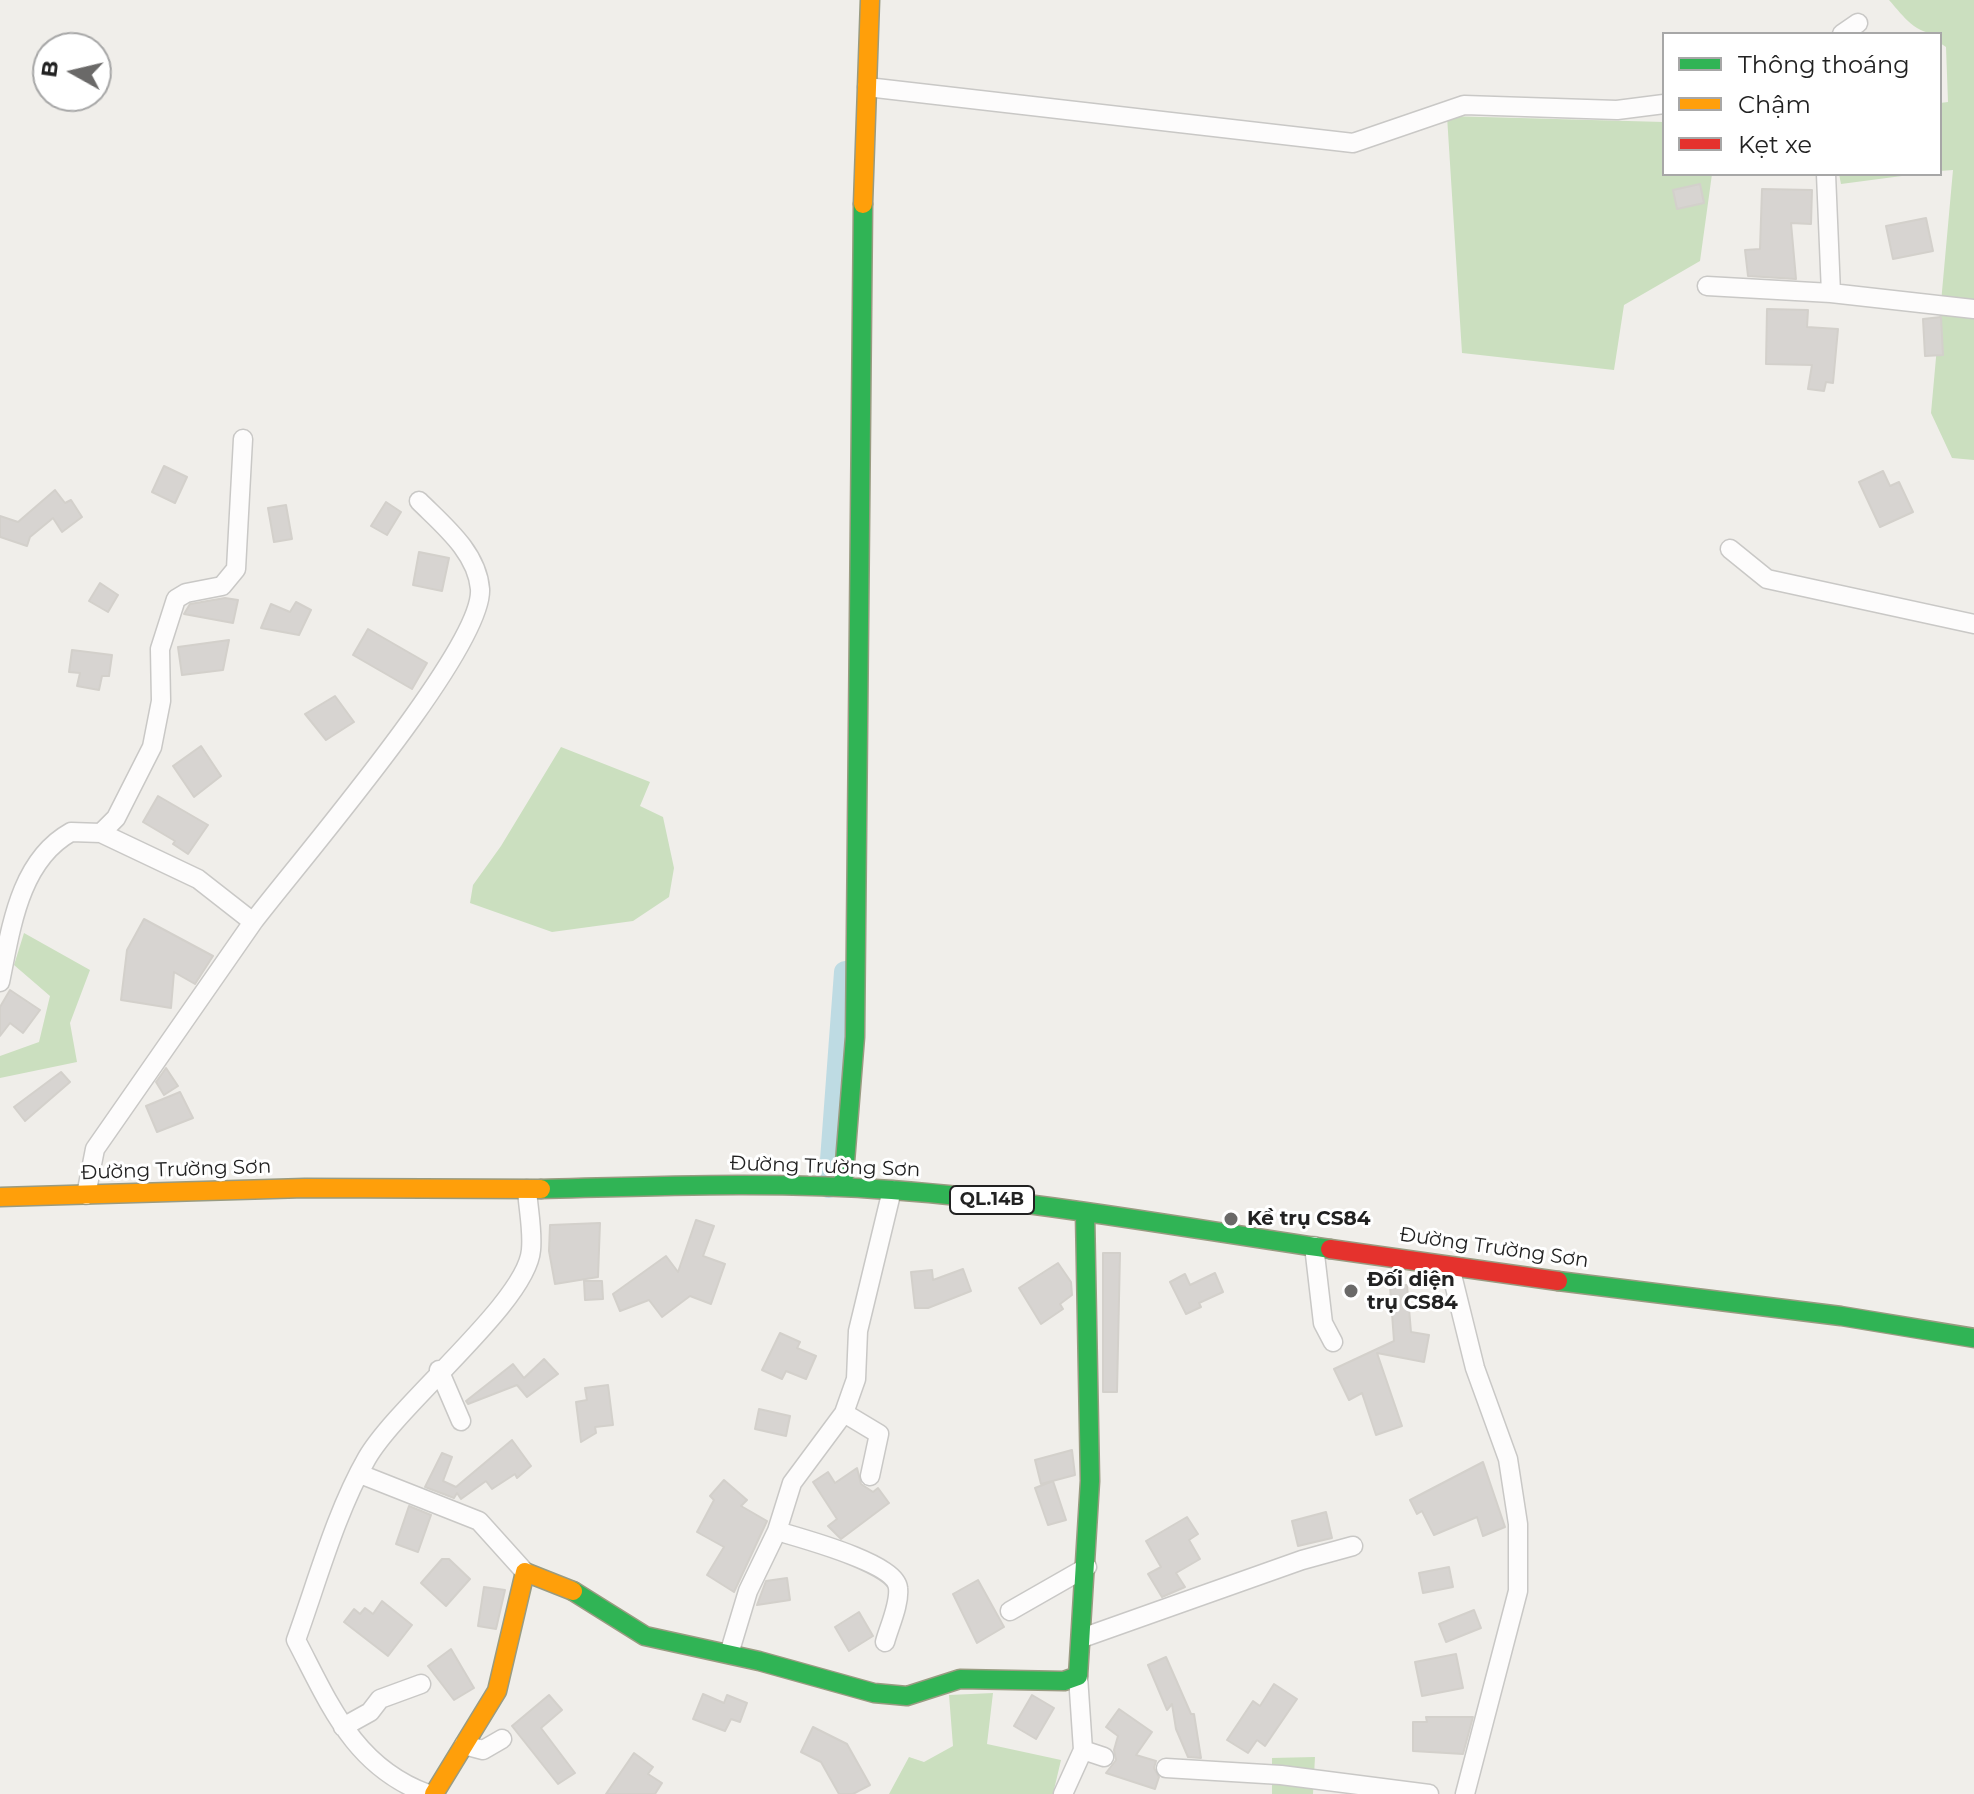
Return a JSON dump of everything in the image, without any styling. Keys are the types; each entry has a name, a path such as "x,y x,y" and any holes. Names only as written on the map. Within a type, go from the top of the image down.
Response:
{"main road":[{"path":"843,1187 855,1037 856,714 870,0"},
{"name":"Đường Trường Sơn","path":"0,1197 305,1188 527,1189 769,1184 892,1190 1085,1213 1450,1267 1841,1316 1974,1338"},
{"path":"434,1794 497,1691 525,1572 585,1596 615,1619 645,1636 729,1654 874,1693 907,1696 960,1679 1064,1681 1078,1676 1090,1481 1085,1213"}],"street":[{"path":"1845,32 1858,23"},
{"path":"867,87 1353,143 1464,105 1617,110 1662,104"},
{"path":"1826,176 1831,293"},
{"path":"1707,286 1831,293 1974,309"},
{"path":"101,833 116,818 152,747 161,701 160,649 174,604 186,593 222,586 236,569 243,439"},
{"path":"86,1195 95,1149 253,922 418,710 473,623 480,593 473,565 455,537 419,501"},
{"path":"1730,549 1767,579 1974,624"},
{"path":"0,982 19,900 31,873 71,832 101,833 198,879 253,922"},
{"path":"428,1794 406,1786 359,1750 343,1727 296,1640 367,1458 439,1370 499,1310 518,1281 531,1252 527,1189"},
{"path":"729,1654 748,1591 777,1531 792,1483 844,1413 856,1379 858,1331 892,1190"},
{"path":"1314,1246 1323,1323 1333,1342"},
{"path":"1450,1267 1475,1368 1508,1459 1518,1524 1518,1591 1465,1794"},
{"path":"439,1370 461,1421"},
{"path":"844,1413 879,1434 870,1476"},
{"path":"360,1474 479,1521 525,1572"},
{"path":"777,1531 851,1555 895,1579 898,1588 885,1642"},
{"path":"1082,1638 1302,1560 1353,1546"},
{"path":"1010,1611 1087,1567"},
{"path":"1063,1794 1083,1750 1078,1676"},
{"path":"343,1727 370,1712 380,1699 421,1684"},
{"path":"464,1745 483,1750 502,1739"},
{"path":"1083,1750 1104,1757"},
{"path":"1166,1768 1220,1774 1281,1775 1429,1794"}],"green space":[{"path":"1889,0 1974,0 1974,460 1952,458 1931,413 1953,170 1942,171 1942,103 1948,102 1946,47 1942,44 1942,32 1924,31 1906,19"},
{"path":"1447,116 1662,122 1662,176 1712,176 1700,261 1624,305 1614,370 1462,353"},
{"path":"1839,176 1902,176 1841,184"},
{"path":"561,747 650,782 640,806 663,817 674,868 669,897 633,921 552,932 470,903 473,885 501,846"},
{"path":"24,933 90,970 70,1023 77,1062 0,1078 0,1056 39,1042 50,996 14,965"},
{"path":"993,1693 987,1744 1061,1760 1053,1794 889,1794 909,1757 924,1762 953,1746 949,1695"},
{"path":"1315,1757 1313,1794 1272,1794 1272,1758"}],"building":[{"path":"1700,184 1704,203 1677,209 1673,190"},
{"path":"1762,189 1812,190 1811,224 1791,223 1796,279 1748,276 1745,250 1760,249"},
{"path":"1926,218 1933,251 1893,259 1886,226"},
{"path":"1767,309 1808,310 1807,327 1838,329 1833,383 1826,382 1824,391 1808,389 1812,365 1766,364"},
{"path":"1941,317 1943,355 1925,356 1923,319"},
{"path":"164,466 187,477 175,503 152,492"},
{"path":"1883,471 1890,486 1899,482 1913,512 1880,527 1859,482"},
{"path":"55,490 65,503 71,500 82,517 62,532 53,518 30,537 27,546 0,537 0,516 18,522"},
{"path":"386,502 401,512 387,535 371,526"},
{"path":"286,505 292,539 274,542 268,508"},
{"path":"419,552 449,558 442,591 413,585"},
{"path":"100,583 118,595 108,612 89,601"},
{"path":"225,598 238,600 233,623 184,614 190,604"},
{"path":"296,602 311,610 299,635 261,628 271,604 290,612"},
{"path":"368,629 427,663 412,689 353,655"},
{"path":"229,640 223,670 182,675 178,647"},
{"path":"72,650 112,655 109,676 102,676 99,690 77,686 80,673 69,672"},
{"path":"335,696 354,722 326,740 305,714"},
{"path":"201,746 221,776 194,797 173,766"},
{"path":"158,796 208,825 188,854 173,844 175,841 143,822"},
{"path":"144,919 213,956 195,984 174,972 171,1008 121,1000 127,950"},
{"path":"10,990 40,1010 23,1033 10,1023 0,1036 0,1007"},
{"path":"166,1068 178,1086 164,1095 156,1082"},
{"path":"61,1072 70,1082 25,1121 14,1107"},
{"path":"180,1092 193,1118 157,1132 146,1106"},
{"path":"696,1220 714,1226 703,1256 725,1264 711,1304 690,1296 662,1317 649,1300 620,1311 613,1294 666,1256 678,1272"},
{"path":"600,1223 598,1277 555,1284 549,1251 550,1225"},
{"path":"1103,1253 1120,1253 1117,1392 1103,1392"},
{"path":"1058,1263 1071,1282 1072,1295 1060,1304 1063,1309 1041,1324 1019,1288"},
{"path":"963,1269 971,1291 928,1308 915,1308 911,1272 932,1270 933,1280"},
{"path":"1215,1273 1223,1292 1199,1303 1201,1307 1186,1314 1170,1282 1185,1274 1190,1285"},
{"path":"584,1281 602,1281 603,1299 585,1300"},
{"path":"1407,1285 1411,1332 1429,1335 1424,1362 1377,1353 1402,1426 1376,1435 1362,1393 1349,1400 1334,1369 1394,1341 1390,1286"},
{"path":"780,1333 800,1342 797,1348 816,1356 806,1379 786,1371 782,1379 762,1370"},
{"path":"544,1359 558,1374 527,1397 517,1385 468,1404 466,1401 513,1364 524,1378"},
{"path":"608,1385 613,1425 595,1427 596,1433 581,1442 576,1402 587,1400 585,1388"},
{"path":"759,1409 790,1416 786,1436 755,1429"},
{"path":"512,1440 531,1466 517,1478 515,1474 492,1489 486,1481 461,1499 457,1493 454,1498 425,1487 442,1453 452,1457 443,1481 456,1487"},
{"path":"1072,1450 1075,1475 1041,1484 1035,1460"},
{"path":"1483,1462 1505,1527 1483,1536 1477,1517 1434,1535 1422,1511 1417,1514 1410,1500"},
{"path":"857,1468 861,1484 873,1492 878,1488 889,1503 841,1539 828,1526 837,1519 813,1482 828,1472 835,1483"},
{"path":"724,1480 747,1500 741,1506 767,1521 734,1592 707,1575 724,1547 697,1532 714,1500 710,1496"},
{"path":"1053,1481 1066,1520 1048,1525 1035,1488"},
{"path":"409,1506 431,1515 418,1552 396,1544"},
{"path":"1326,1512 1332,1538 1298,1546 1292,1521"},
{"path":"1187,1517 1198,1534 1189,1540 1200,1559 1176,1573 1185,1587 1162,1597 1148,1574 1161,1567 1146,1541"},
{"path":"442,1559 449,1559 470,1579 446,1606 421,1583"},
{"path":"1449,1567 1453,1587 1423,1593 1419,1573"},
{"path":"787,1578 790,1600 757,1605 766,1581"},
{"path":"978,1580 1004,1627 977,1643 953,1594"},
{"path":"484,1587 505,1590 496,1629 478,1626"},
{"path":"382,1601 412,1625 388,1656 344,1622 354,1609 360,1614 365,1608 373,1614"},
{"path":"1474,1610 1481,1628 1446,1642 1439,1624"},
{"path":"859,1612 873,1636 849,1651 835,1627"},
{"path":"451,1649 474,1688 454,1700 428,1666"},
{"path":"1456,1654 1463,1688 1422,1696 1415,1662"},
{"path":"1166,1657 1191,1714 1194,1714 1201,1758 1188,1757 1176,1729 1172,1704 1167,1710 1148,1665"},
{"path":"1274,1684 1297,1699 1265,1746 1257,1740 1248,1753 1227,1740 1253,1701 1260,1706"},
{"path":"703,1694 724,1703 727,1695 747,1703 740,1722 731,1719 725,1731 693,1719"},
{"path":"549,1695 562,1710 541,1728 575,1773 558,1784 512,1726"},
{"path":"1032,1695 1054,1708 1036,1739 1014,1726"},
{"path":"1119,1709 1152,1732 1136,1755 1156,1761 1154,1768 1159,1777 1155,1789 1106,1773 1116,1760 1114,1750 1118,1736 1106,1727"},
{"path":"1426,1717 1473,1717 1463,1754 1413,1751 1413,1722 1427,1722"},
{"path":"813,1727 847,1744 870,1785 853,1794 839,1794 821,1762 801,1752"},
{"path":"634,1753 653,1767 648,1774 662,1783 655,1794 606,1794"}],"waterway":[{"path":"829,1187 845,972"}],"traffic: fast":[{"path":"843,1187 855,1037 863,204"},
{"path":"541,1189 760,1185 892,1190 1057,1208 1330,1249"},
{"path":"573,1591 645,1636 759,1661 874,1693 907,1696 960,1679 1064,1681 1078,1676 1090,1481 1085,1213"},
{"path":"1558,1281 1841,1316 1974,1338"}],"traffic: slow":[{"path":"863,204 870,0"},
{"path":"0,1197 305,1188 541,1189"},
{"path":"434,1794 497,1691 525,1572 573,1591"}],"traffic: jam":[{"path":"1330,1249 1558,1281"}],"place":[{"name":"Kề trụ CS84","path":"1231,1219"},
{"name":"Đối diện trụ CS84","path":"1351,1291"}]}
